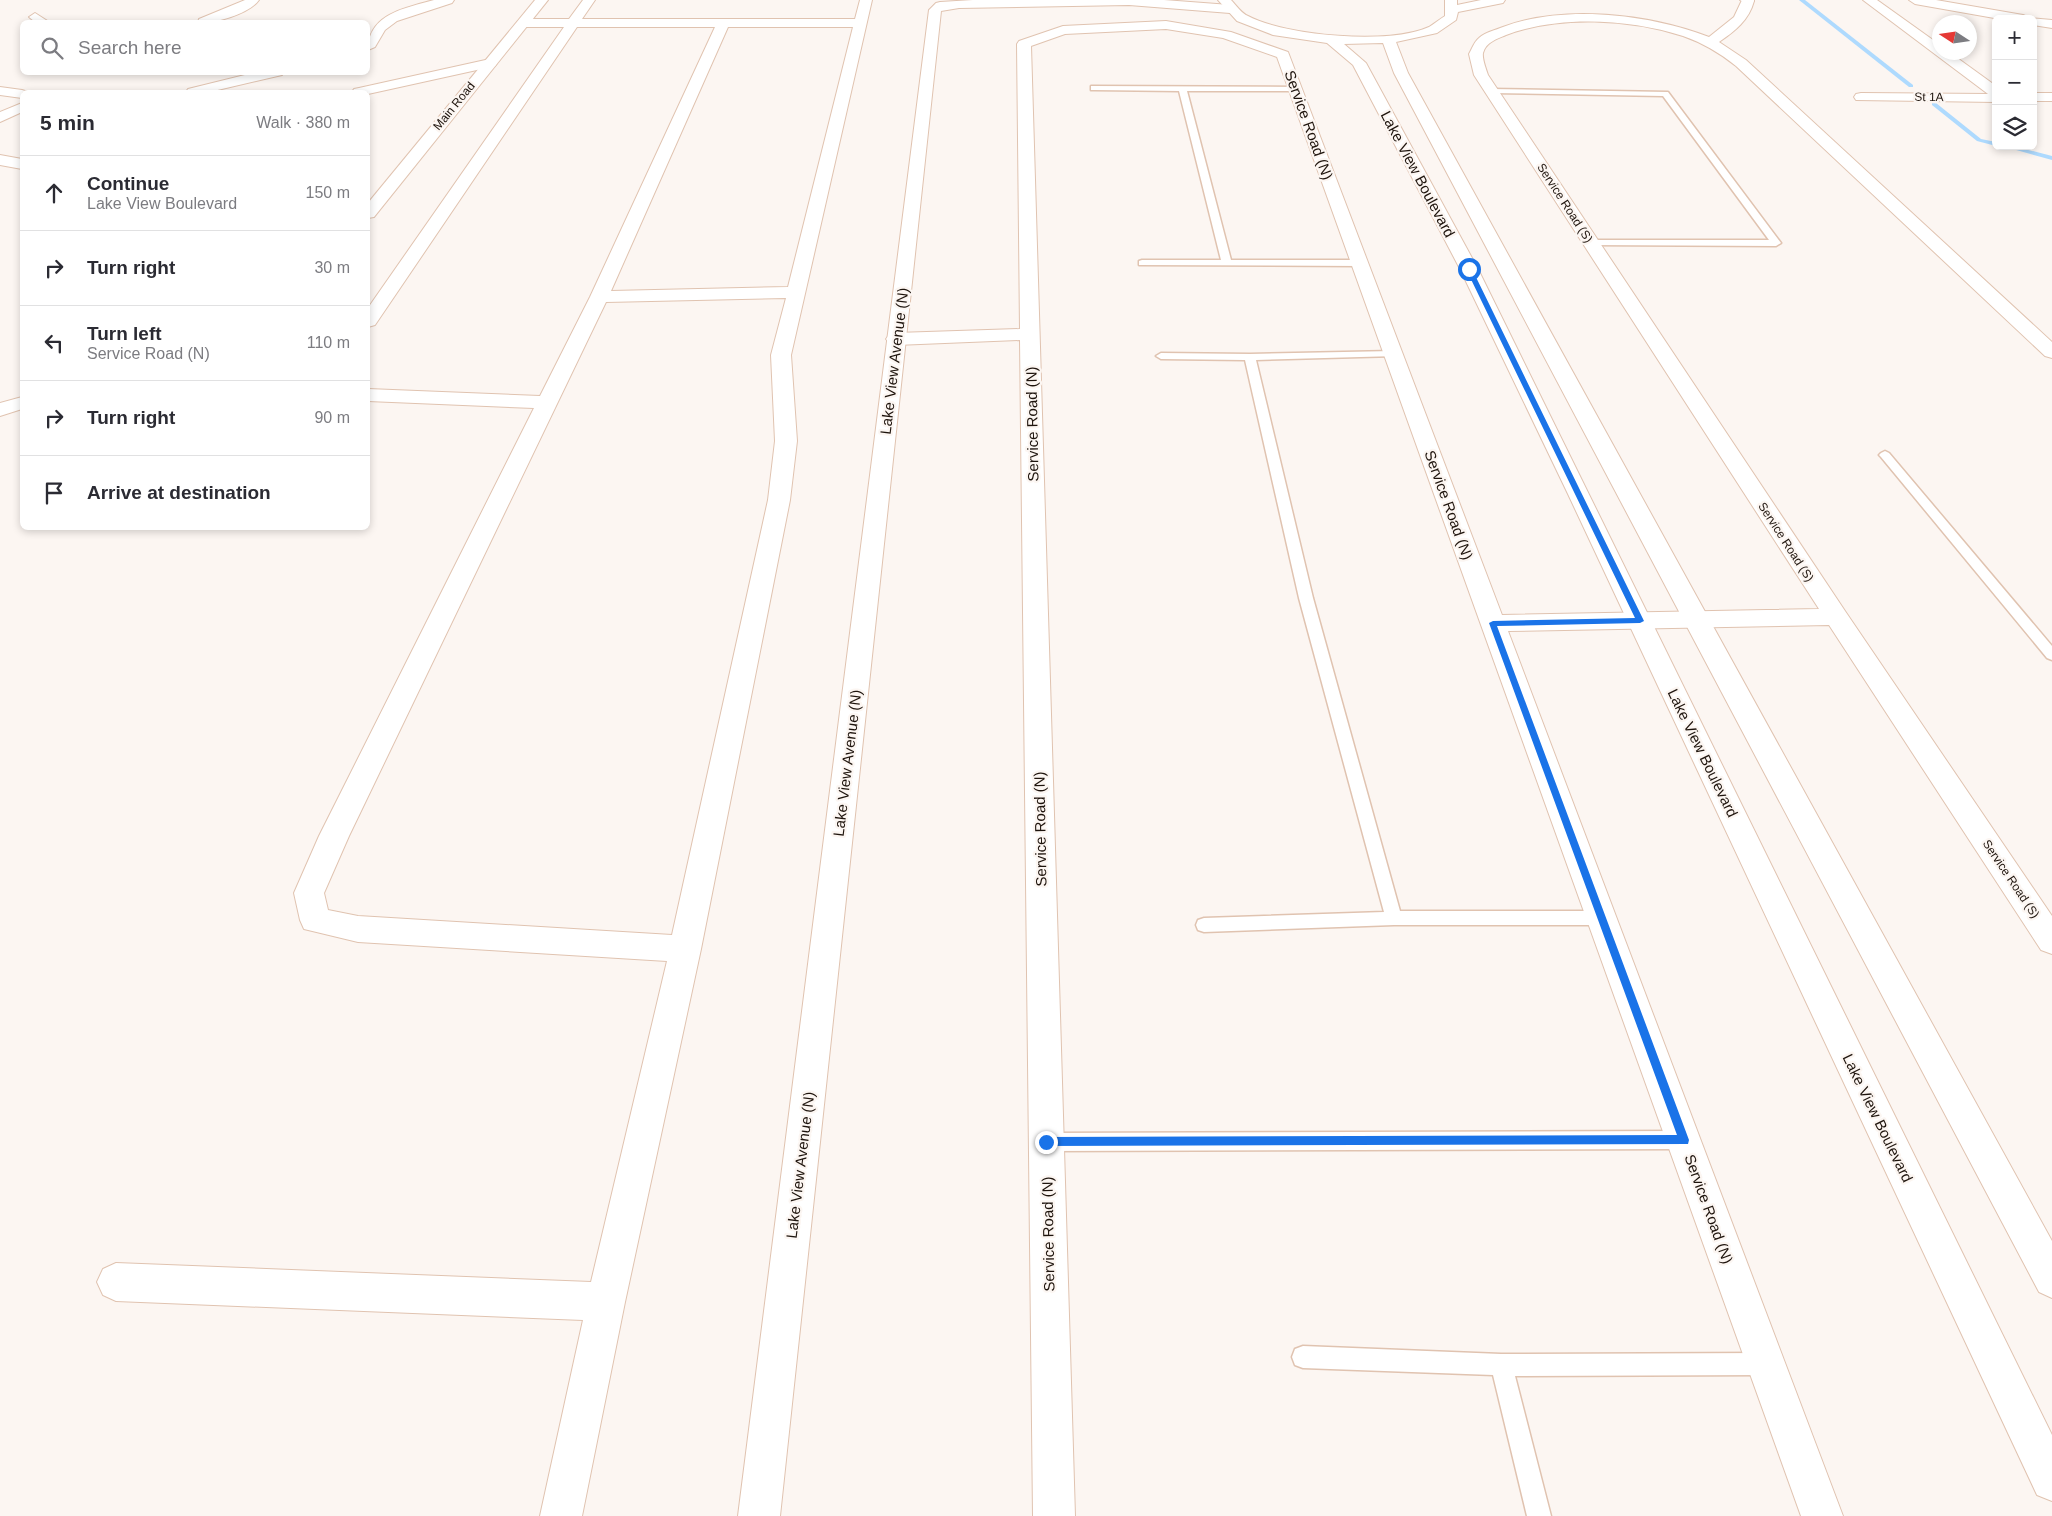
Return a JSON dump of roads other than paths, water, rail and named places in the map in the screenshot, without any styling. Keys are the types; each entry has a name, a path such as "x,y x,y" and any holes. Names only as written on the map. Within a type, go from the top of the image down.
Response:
{"street":[{"path":"209,20 247,5 253,0"},
{"path":"370,45 380,26 402,14 448,0"},
{"name":"Main Road","path":"370,212 542,0"},
{"path":"370,318 589,0"},
{"path":"1129,0 1227,5 1245,20 1268,29 1332,40 1388,40 1416,35 1438,28 1453,15 1453,4 1499,0"},
{"path":"1034,1 1133,0"},
{"path":"1869,0 1932,46"},
{"path":"1915,0 1999,15"},
{"name":"Lake View Avenue (N)","path":"759,1516 935,10 940,6 959,4 1034,1"},
{"path":"1710,42 1734,26 1746,11 1747,1"},
{"path":"524,23 723,23 864,12 781,355 786,441 780,500 685,949 606,1302 561,1516"},
{"name":"Service Road (S)","path":"2052,352 1768,90 1745,66 1710,42 1672,28 1623,21 1578,19 1543,21 1509,28 1484,40 1476,54 1481,75 1836,617 2043,915 2052,941"},
{"path":"2037,22 2052,24"},
{"path":"685,949 358,928 315,920 309,893 334,836 599,297 723,23"},
{"name":"Service Road (N)","path":"1054,1516 1024,44 1063,30 1166,25 1226,35 1283,55 1822,1516"},
{"name":"Lake View Boulevard","path":"1332,40 1359,63 1469,269 2052,1480"},
{"path":"1388,40 1401,72 2052,1279"},
{"path":"1951,60 1992,90"},
{"path":"368,90 490,63"},
{"path":"201,90 264,75"},
{"path":"0,91 20,94"},
{"name":"St 1A","path":"1861,97 1992,98"},
{"path":"2037,98 2052,97"},
{"path":"0,118 20,107"},
{"path":"0,160 20,164"},
{"path":"599,297 795,292"},
{"path":"896,339 1030,334"},
{"path":"370,395 548,402"},
{"path":"0,410 20,404"},
{"path":"1493,623 1836,617"},
{"path":"116,1282 606,1302"}],"lane":[{"path":"1094,88 1295,89"},
{"path":"1182,88 1227,263"},
{"path":"1492,91 1665,94 1776,243 1591,243"},
{"path":"1142,263 1360,263"},
{"path":"1161,356 1250,357 1393,354"},
{"path":"1250,357 1306,598 1394,918"},
{"path":"1885,455 2052,656"},
{"path":"1204,925 1394,918 1602,918"},
{"path":"1046,1142 1684,1140"},
{"path":"1303,1357 1501,1365 1766,1364"},
{"path":"1501,1365 1539,1516"}],"waterway":[{"path":"1802,0 1911,86"},
{"path":"1934,104 1979,140 1992,143"},
{"path":"2021,150 2052,158"}]}
